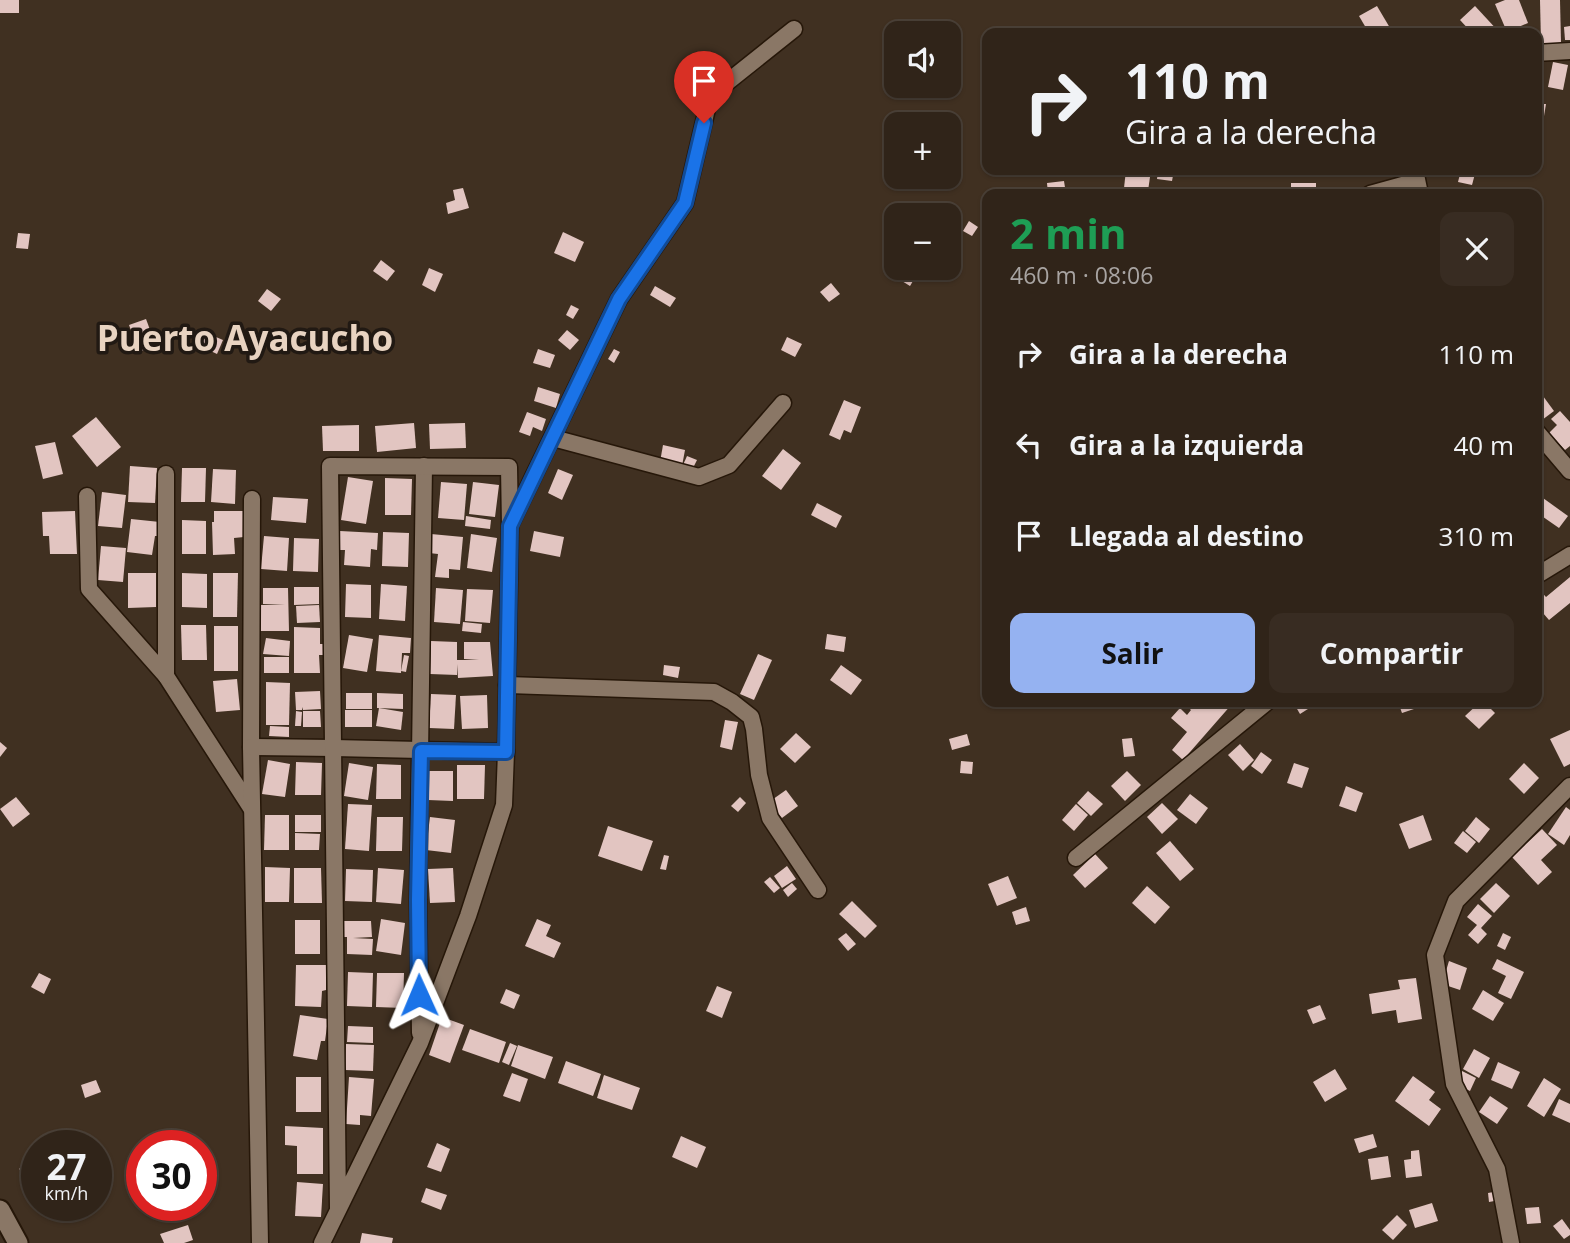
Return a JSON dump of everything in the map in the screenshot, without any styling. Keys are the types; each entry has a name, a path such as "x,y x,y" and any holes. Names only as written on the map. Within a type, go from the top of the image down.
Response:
{"main road":[{"path":"0,1210 18,1243"}],"street":[{"path":"510,526 619,299 685,203 710,96 794,30"},
{"path":"1542,53 1570,51"},
{"path":"1390,189 1417,182"},
{"path":"553,438 699,477 729,465 783,403"},
{"path":"1542,438 1570,471"},
{"path":"322,1243 420,1043 468,915 504,805 509,467 331,466 338,1209"},
{"path":"420,1043 418,900 424,466"},
{"path":"166,474 166,676"},
{"path":"87,496 89,589 166,676 253,810"},
{"path":"252,499 251,747 260,1243"},
{"path":"1542,572 1570,555"},
{"path":"507,685 714,692 732,702 751,717 759,775 770,818 818,891"},
{"path":"1076,858 1261,707"},
{"path":"251,747 506,752"},
{"path":"1511,1243 1497,1169 1454,1084 1435,954 1456,901 1570,786"}],"building":[{"path":"0,0 19,0 19,13 0,13"},
{"path":"1505,0 1519,0 1528,23 1516,28 1505,28 1495,4"},
{"path":"1540,0 1560,0 1561,43 1542,43"},
{"path":"1377,6 1390,28 1366,28 1359,16"},
{"path":"1475,6 1495,28 1467,28 1460,20"},
{"path":"1570,26 1570,40 1565,40 1564,27"},
{"path":"1553,62 1568,65 1563,90 1548,87"},
{"path":"1542,104 1546,104 1542,128"},
{"path":"1125,175 1150,175 1148,189 1124,188"},
{"path":"1157,175 1173,175 1172,181 1157,179"},
{"path":"1460,175 1475,175 1472,185 1458,182"},
{"path":"1064,181 1065,189 1048,189 1047,183"},
{"path":"1291,183 1316,183 1316,189 1291,189"},
{"path":"463,188 469,208 448,214 446,203 455,200 453,190"},
{"path":"969,221 978,227 972,236 963,231"},
{"path":"563,232 584,242 575,262 554,253"},
{"path":"18,233 30,234 28,249 16,248"},
{"path":"381,260 395,271 387,281 373,271"},
{"path":"429,268 443,274 435,292 422,285"},
{"path":"900,280 914,280 910,286"},
{"path":"831,283 840,294 829,302 820,292"},
{"path":"655,286 676,298 670,307 650,295"},
{"path":"267,289 281,299 271,311 258,301"},
{"path":"571,305 579,309 573,319 566,315"},
{"path":"146,319 156,346 139,352 129,325"},
{"path":"567,330 579,340 570,350 558,340"},
{"path":"202,331 223,340 217,354 196,344"},
{"path":"787,337 802,344 795,357 781,350"},
{"path":"538,349 555,355 550,368 533,363"},
{"path":"614,349 620,352 614,363 608,359"},
{"path":"538,387 560,394 556,408 534,401"},
{"path":"1542,395 1554,411 1542,420"},
{"path":"844,400 861,407 851,433 844,430 840,440 829,435"},
{"path":"1560,411 1570,422 1570,446 1565,450 1549,433 1557,425 1551,419"},
{"path":"527,412 546,419 542,431 533,427 530,436 519,432"},
{"path":"96,417 121,447 97,467 72,436"},
{"path":"414,423 416,448 377,452 375,426"},
{"path":"465,423 466,448 430,449 429,424"},
{"path":"359,425 359,451 323,451 322,426"},
{"path":"55,442 63,474 43,479 35,446"},
{"path":"663,445 685,450 682,466 660,462"},
{"path":"783,449 801,463 781,490 762,476"},
{"path":"687,456 697,460 692,470 683,465"},
{"path":"130,466 157,468 155,503 128,502"},
{"path":"182,468 206,468 205,502 181,502"},
{"path":"213,469 236,470 235,504 211,502"},
{"path":"558,469 573,475 562,500 548,493"},
{"path":"348,477 373,481 366,524 341,520"},
{"path":"385,478 412,479 411,515 385,515"},
{"path":"441,482 467,484 464,520 438,518"},
{"path":"473,482 499,485 495,517 469,514"},
{"path":"102,492 126,495 122,528 98,526"},
{"path":"273,497 308,499 306,523 271,520"},
{"path":"1542,497 1568,516 1559,528 1542,516"},
{"path":"817,503 842,516 836,528 811,515"},
{"path":"75,511 77,554 50,554 49,536 43,536 42,512"},
{"path":"214,511 244,511 244,537 234,538 235,554 213,555"},
{"path":"466,516 491,520 490,529 465,526"},
{"path":"131,519 160,522 152,555 127,552"},
{"path":"182,520 206,521 206,554 182,554"},
{"path":"340,531 378,533 377,550 371,549 370,567 344,565 345,550 338,550"},
{"path":"534,531 564,537 560,557 530,551"},
{"path":"383,532 409,533 408,567 382,566"},
{"path":"431,534 463,537 460,570 449,569 449,578 435,577 438,554 429,553"},
{"path":"471,534 497,538 492,572 467,568"},
{"path":"264,536 289,538 287,571 261,569"},
{"path":"294,538 319,539 318,572 293,571"},
{"path":"101,546 126,548 123,582 98,580"},
{"path":"128,573 156,573 156,607 128,608"},
{"path":"182,573 207,574 207,608 182,607"},
{"path":"213,573 238,573 237,617 213,617"},
{"path":"1570,577 1570,603 1549,620 1542,612 1542,593 1546,597"},
{"path":"346,584 371,585 371,618 345,617"},
{"path":"381,584 407,586 405,621 379,619"},
{"path":"294,587 319,587 319,604 294,605"},
{"path":"263,588 288,588 289,631 258,631 258,605 285,605 263,604"},
{"path":"436,588 463,590 460,624 434,622"},
{"path":"467,589 493,590 490,623 465,621"},
{"path":"319,605 320,622 297,623 296,606"},
{"path":"463,622 482,624 481,633 462,631"},
{"path":"181,625 206,625 207,660 182,660"},
{"path":"214,626 238,626 238,671 214,671"},
{"path":"294,627 320,628 320,644 325,644 325,655 319,655 320,673 294,673"},
{"path":"827,634 846,637 844,652 825,649"},
{"path":"349,635 373,639 367,672 343,668"},
{"path":"379,635 411,638 410,653 402,653 401,673 376,671"},
{"path":"266,638 290,641 289,656 263,654"},
{"path":"431,641 457,642 457,660 479,660 464,659 464,642 490,642 493,676 458,678 457,664 457,675 430,674"},
{"path":"758,654 772,660 754,700 740,694"},
{"path":"404,655 409,656 406,672 401,671"},
{"path":"264,657 289,657 289,673 264,673"},
{"path":"664,665 680,667 678,678 663,675"},
{"path":"841,665 862,680 851,695 830,680"},
{"path":"237,679 240,710 216,712 213,681"},
{"path":"266,682 290,683 289,725 266,725"},
{"path":"320,691 321,709 303,710 302,707 302,710 296,710 295,692"},
{"path":"346,693 372,693 372,709 346,709"},
{"path":"377,693 403,694 403,709 377,708"},
{"path":"431,694 456,695 454,729 429,728"},
{"path":"487,695 488,728 462,729 460,696"},
{"path":"1188,707 1229,707 1183,760 1172,750 1187,732 1171,718 1180,708 1187,715 1191,710"},
{"path":"1296,707 1311,707 1300,714"},
{"path":"1400,707 1417,708 1402,713"},
{"path":"1475,707 1489,707 1495,713 1479,729 1465,716"},
{"path":"379,708 403,712 401,730 376,726"},
{"path":"345,710 372,710 372,727 345,727"},
{"path":"296,711 302,712 301,726 295,726"},
{"path":"303,711 320,711 321,727 303,727"},
{"path":"725,720 738,722 732,750 720,747"},
{"path":"270,726 289,727 289,737 269,736"},
{"path":"1570,730 1570,764 1564,767 1550,739"},
{"path":"796,733 811,747 795,763 780,749"},
{"path":"967,734 970,745 952,750 949,739"},
{"path":"1132,738 1135,756 1124,757 1122,739"},
{"path":"0,742 7,748 0,757"},
{"path":"1240,744 1254,760 1243,771 1228,755"},
{"path":"1261,752 1272,760 1262,774 1251,766"},
{"path":"268,760 290,764 285,797 262,794"},
{"path":"961,761 973,762 972,774 960,773"},
{"path":"296,762 322,763 321,795 295,795"},
{"path":"349,763 373,767 368,800 344,796"},
{"path":"1294,763 1309,768 1302,788 1287,783"},
{"path":"1524,763 1539,778 1524,794 1509,779"},
{"path":"377,764 401,765 401,799 376,799"},
{"path":"457,765 485,765 484,799 457,799"},
{"path":"429,771 453,771 453,801 428,800"},
{"path":"1127,771 1141,785 1125,801 1111,786"},
{"path":"1346,786 1363,793 1356,812 1339,806"},
{"path":"786,790 798,806 782,818 769,802"},
{"path":"1088,791 1103,804 1091,816 1077,803"},
{"path":"1190,794 1208,808 1196,824 1177,810"},
{"path":"16,797 30,814 13,827 0,809"},
{"path":"740,797 746,803 738,812 731,806"},
{"path":"1162,803 1178,819 1162,834 1147,817"},
{"path":"348,804 372,805 369,851 345,849"},
{"path":"1076,804 1088,815 1074,831 1062,820"},
{"path":"1566,807 1570,810 1570,835 1564,845 1548,834"},
{"path":"265,815 289,815 289,850 264,850"},
{"path":"295,815 321,815 321,832 295,832"},
{"path":"1423,815 1432,840 1409,849 1399,824"},
{"path":"377,817 403,817 402,851 376,851"},
{"path":"430,817 455,820 451,853 426,850"},
{"path":"1476,817 1490,829 1479,843 1465,831"},
{"path":"608,826 653,841 642,871 598,856"},
{"path":"1542,829 1557,845 1541,860 1552,872 1538,885 1512,857"},
{"path":"1463,831 1476,842 1467,853 1454,843"},
{"path":"295,833 320,834 319,850 295,850"},
{"path":"1170,841 1194,869 1180,881 1156,853"},
{"path":"1095,854 1108,868 1085,888 1073,875"},
{"path":"664,855 669,856 666,870 660,869"},
{"path":"787,866 796,879 782,888 774,876"},
{"path":"265,867 290,868 289,902 265,902"},
{"path":"294,868 321,868 322,903 294,903"},
{"path":"378,868 404,870 401,904 376,902"},
{"path":"453,868 455,902 430,903 428,869"},
{"path":"346,869 373,870 372,902 345,901"},
{"path":"1008,876 1017,898 997,906 988,884"},
{"path":"770,877 780,888 774,893 764,882"},
{"path":"792,883 797,889 788,897 783,890"},
{"path":"1496,883 1510,896 1494,913 1480,899"},
{"path":"1147,886 1170,907 1155,924 1132,903"},
{"path":"852,901 877,926 865,938 839,914"},
{"path":"1478,904 1492,916 1481,928 1487,934 1478,944 1468,935 1477,925 1467,917"},
{"path":"1026,907 1030,921 1016,925 1012,912"},
{"path":"381,919 405,923 401,955 376,951"},
{"path":"537,919 551,925 546,936 561,943 554,958 525,946"},
{"path":"295,920 320,920 320,954 295,954"},
{"path":"340,921 371,921 372,937 353,938 373,939 372,955 347,954 347,937 340,937"},
{"path":"846,933 856,944 848,951 838,939"},
{"path":"1503,933 1511,937 1505,950 1497,946"},
{"path":"1497,959 1524,972 1511,999 1498,993 1506,976 1492,969"},
{"path":"1449,961 1467,968 1460,990 1442,984"},
{"path":"296,965 326,965 326,990 322,991 321,1007 295,1006"},
{"path":"348,972 373,973 372,1007 347,1006"},
{"path":"39,973 51,979 44,994 31,987"},
{"path":"377,973 404,973 403,1008 376,1007"},
{"path":"1416,978 1422,1019 1398,1023 1396,1010 1372,1014 1369,994 1400,989 1398,980"},
{"path":"717,986 732,992 722,1018 706,1011"},
{"path":"506,989 520,995 514,1009 500,1003"},
{"path":"1483,990 1504,1003 1493,1021 1472,1009"},
{"path":"1320,1005 1326,1019 1313,1024 1307,1010"},
{"path":"300,1015 328,1019 325,1041 321,1041 317,1060 293,1056"},
{"path":"442,1017 464,1025 450,1063 429,1055"},
{"path":"348,1026 373,1027 373,1043 347,1042"},
{"path":"470,1029 506,1042 499,1063 462,1050"},
{"path":"510,1043 517,1046 509,1065 502,1062"},
{"path":"346,1044 374,1045 373,1071 345,1070"},
{"path":"518,1045 553,1057 545,1079 511,1066"},
{"path":"1474,1049 1490,1058 1479,1078 1463,1069"},
{"path":"566,1061 601,1074 593,1096 558,1083"},
{"path":"1498,1062 1520,1072 1512,1089 1491,1080"},
{"path":"1335,1069 1347,1089 1325,1102 1313,1082"},
{"path":"1462,1071 1476,1078 1470,1091 1456,1084"},
{"path":"512,1073 528,1079 520,1102 503,1096"},
{"path":"604,1075 640,1088 632,1110 597,1098"},
{"path":"1413,1076 1435,1092 1429,1100 1441,1109 1429,1126 1395,1101"},
{"path":"296,1077 321,1077 321,1112 296,1112"},
{"path":"349,1077 374,1079 371,1116 360,1115 360,1125 346,1124"},
{"path":"1544,1078 1561,1089 1544,1117 1527,1106"},
{"path":"96,1080 101,1092 85,1098 81,1085"},
{"path":"1490,1096 1508,1108 1497,1124 1479,1112"},
{"path":"1559,1099 1570,1104 1570,1123 1552,1115"},
{"path":"285,1126 323,1128 323,1174 297,1174 297,1146 285,1145"},
{"path":"1373,1134 1377,1147 1359,1153 1354,1139"},
{"path":"681,1136 706,1147 697,1168 672,1157"},
{"path":"437,1143 450,1149 441,1172 427,1167"},
{"path":"1419,1150 1422,1176 1406,1178 1404,1160 1411,1159 1411,1151"},
{"path":"1388,1156 1391,1177 1371,1180 1368,1159"},
{"path":"297,1182 323,1184 321,1217 295,1216"},
{"path":"426,1188 447,1195 441,1210 421,1202"},
{"path":"1499,1191 1500,1200 1489,1202 1488,1193"},
{"path":"1432,1203 1438,1221 1415,1228 1409,1210"},
{"path":"1539,1207 1541,1223 1527,1224 1525,1208"},
{"path":"1397,1215 1407,1225 1393,1240 1382,1230"},
{"path":"1562,1219 1570,1230 1570,1235 1564,1239 1553,1226"},
{"path":"188,1225 193,1240 164,1243 160,1234"},
{"path":"362,1233 393,1238 392,1243 360,1243"}],"district":[{"name":"Puerto Ayacucho","path":"245,339"}],"route":[{"path":"419,995 421,751 506,752 510,526 619,299 685,203 704,123"}]}
